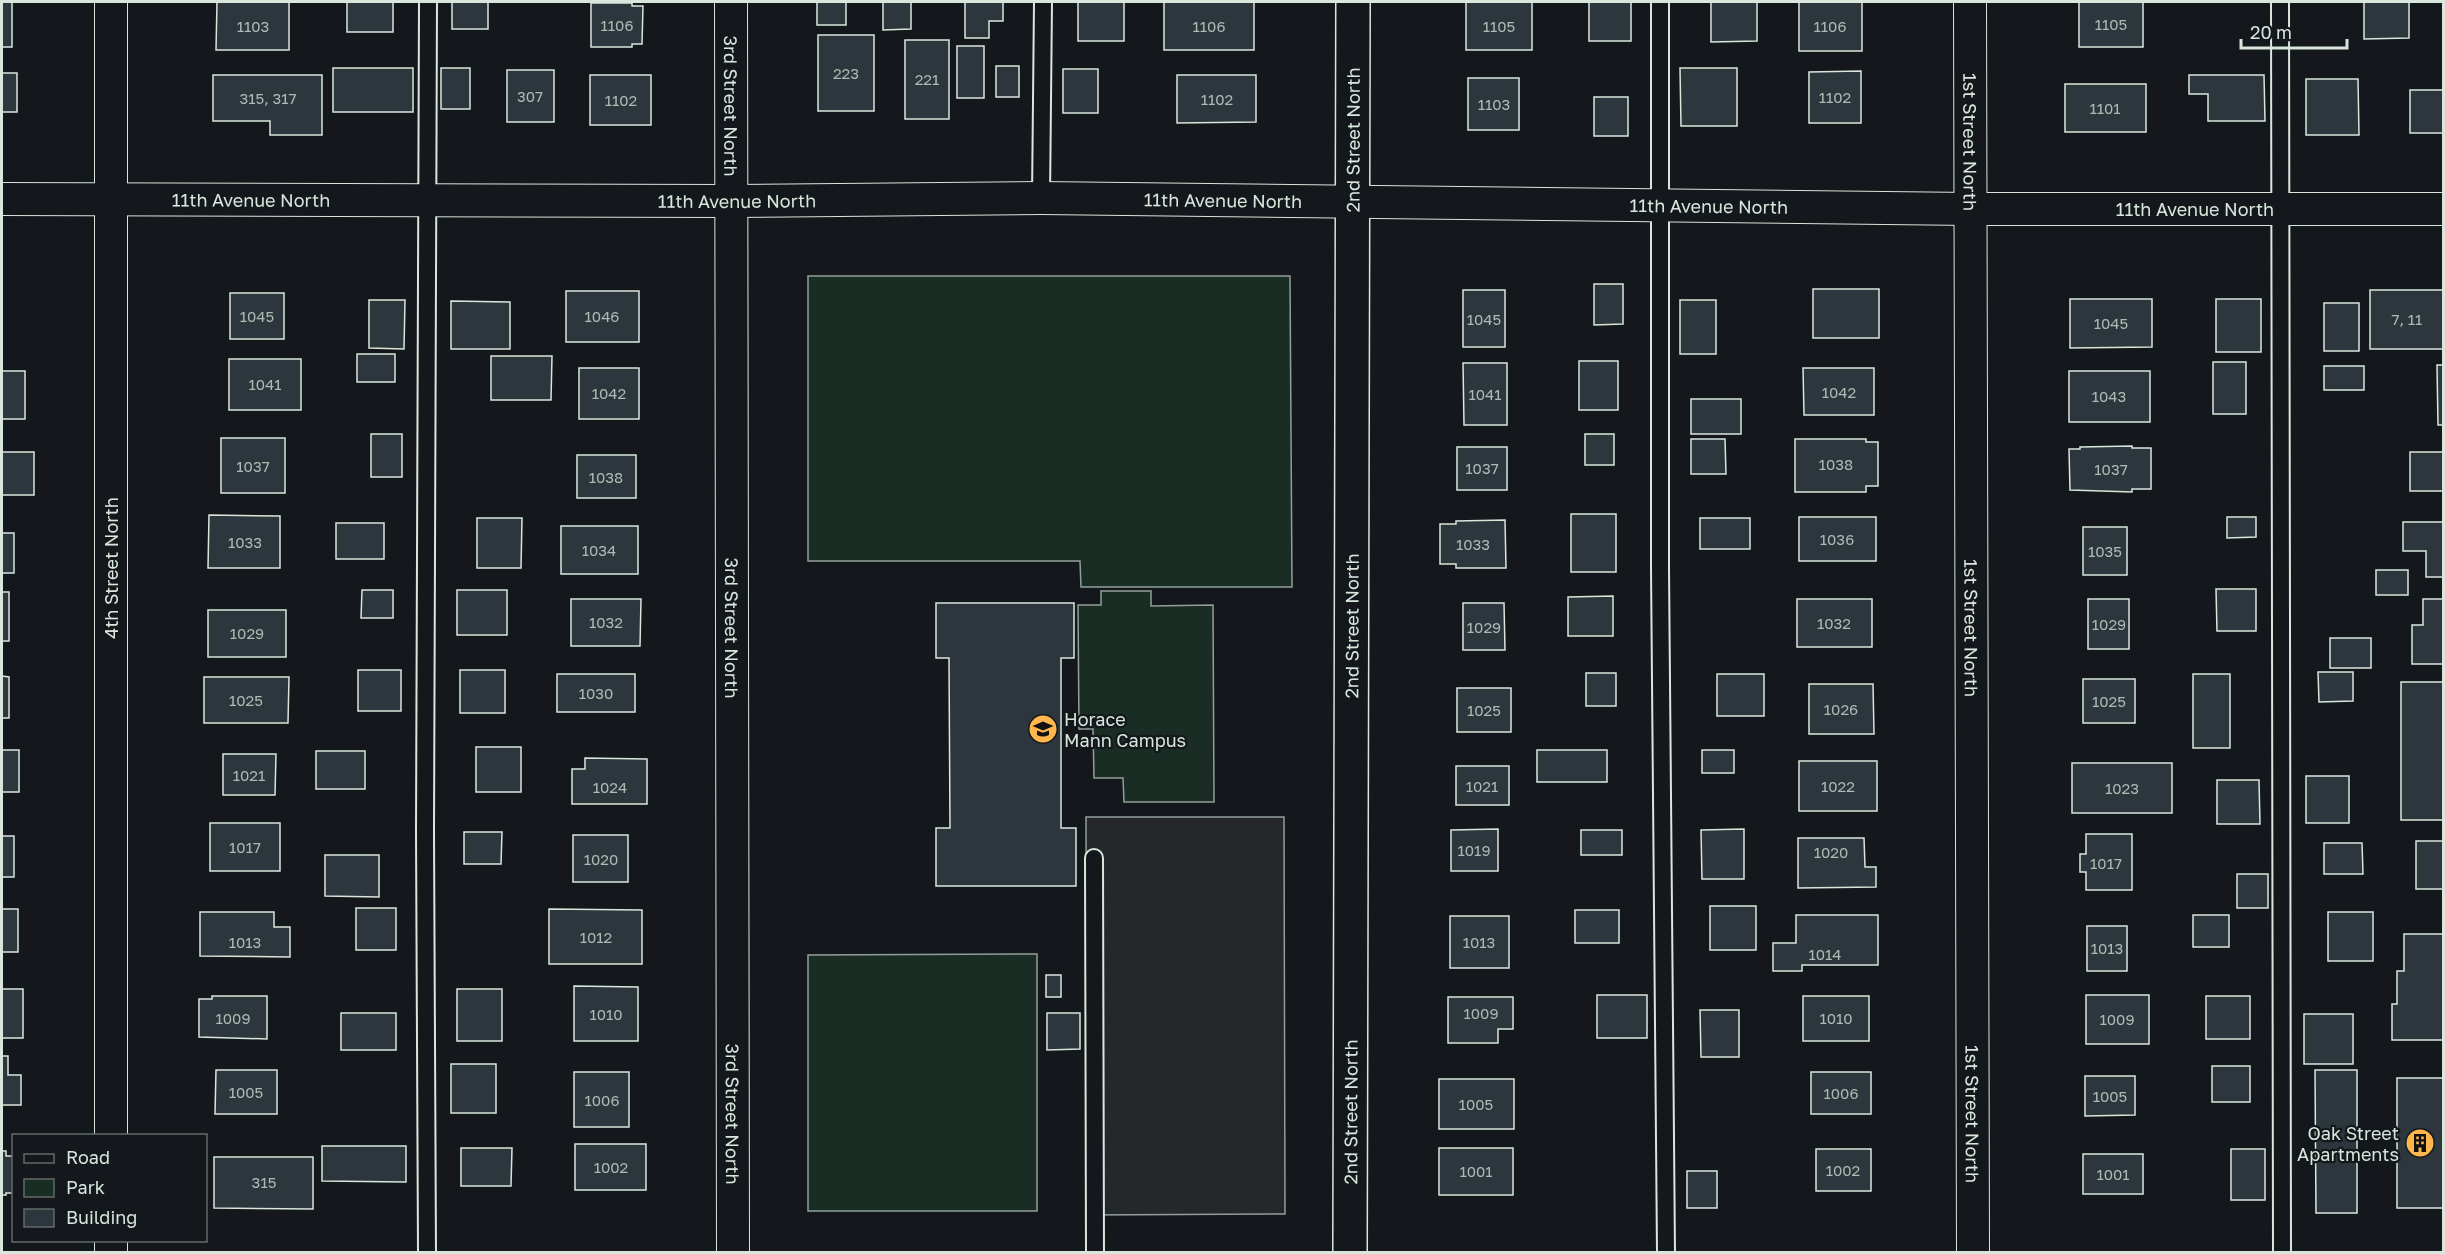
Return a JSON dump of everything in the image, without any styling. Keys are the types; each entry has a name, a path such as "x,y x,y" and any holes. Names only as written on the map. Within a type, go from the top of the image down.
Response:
{"street":[{"name":"4th Street North","path":"111,2 111,1134"},
{"name":"3rd Street North","path":"731,2 733,1252"},
{"name":"2nd Street North","path":"1350,1252 1353,2"},
{"name":"1st Street North","path":"1970,2 1973,1252"},
{"name":"11th Avenue North","path":"2,199 731,201 1041,198 1971,209 2444,208"}],"lane":[{"path":"428,2 425,844 428,1252"},
{"path":"1041,198 1042,2"},
{"path":"1660,2 1660,568 1666,1252"},
{"path":"2280,2 2282,1252"},
{"path":"1094,858 1095,1252"}],"green space":[{"path":"808,276 1290,276 1292,587 1081,587 1080,561 808,561"},
{"path":"1101,591 1151,591 1151,606 1213,605 1214,802 1124,802 1123,778 1094,778 1093,729 1079,729 1078,605 1101,605"},
{"path":"1037,954 1037,1211 808,1211 808,955"}],"shaded area":[{"path":"1086,817 1284,817 1285,1214 1087,1215"}],"building":[{"path":"2,2 12,2 12,47 2,47"},
{"path":"217,2 289,2 289,50 216,50"},
{"path":"347,2 393,2 393,32 347,32"},
{"path":"452,2 488,2 488,29 452,29"},
{"path":"817,2 846,2 846,25 817,25"},
{"path":"883,2 911,2 911,29 883,30"},
{"path":"965,2 1003,2 1003,21 989,21 989,38 965,38"},
{"path":"1078,2 1124,2 1124,41 1078,41"},
{"path":"1164,2 1254,2 1254,50 1164,50"},
{"path":"1466,2 1532,2 1532,50 1466,50"},
{"path":"1589,2 1631,2 1631,41 1589,41"},
{"path":"1711,2 1757,2 1757,41 1711,42"},
{"path":"1799,2 1862,2 1862,51 1799,51"},
{"path":"2079,2 2143,2 2143,47 2079,47"},
{"path":"2364,2 2409,2 2409,38 2364,39"},
{"path":"591,3 632,3 632,6 643,6 642,44 632,44 632,47 591,47"},
{"path":"818,35 874,35 874,111 818,111"},
{"path":"905,40 949,40 949,119 905,119"},
{"path":"957,46 984,46 984,98 957,98"},
{"path":"996,66 1019,66 1019,97 996,97"},
{"path":"333,68 413,68 413,112 333,112"},
{"path":"441,68 470,68 470,109 441,109"},
{"path":"1680,68 1737,68 1737,126 1681,126"},
{"path":"1063,69 1098,69 1098,113 1063,113"},
{"path":"507,70 554,70 554,122 507,122"},
{"path":"1861,71 1861,123 1809,123 1809,72"},
{"path":"2,73 17,73 17,112 2,112"},
{"path":"213,75 322,75 322,135 270,135 270,121 213,121"},
{"path":"590,75 651,75 651,125 590,125"},
{"path":"1177,75 1256,75 1256,122 1177,123"},
{"path":"2189,75 2264,75 2265,121 2208,121 2208,94 2189,94"},
{"path":"1468,78 1519,78 1519,130 1468,130"},
{"path":"2306,79 2358,79 2359,135 2306,135"},
{"path":"2065,84 2146,84 2146,132 2065,132"},
{"path":"2410,90 2444,90 2444,133 2410,133"},
{"path":"1594,97 1628,97 1628,136 1594,136"},
{"path":"1594,284 1623,284 1623,324 1594,325"},
{"path":"1813,289 1879,289 1879,338 1813,338"},
{"path":"1463,290 1505,290 1505,347 1463,347"},
{"path":"2370,290 2444,290 2444,349 2370,349"},
{"path":"566,291 639,291 639,342 566,342"},
{"path":"230,293 284,293 284,339 230,339"},
{"path":"2070,299 2152,299 2152,347 2070,348"},
{"path":"2216,299 2261,299 2261,352 2216,352"},
{"path":"369,300 405,300 404,349 369,348"},
{"path":"1680,300 1716,300 1716,354 1680,354"},
{"path":"451,301 510,302 510,349 451,349"},
{"path":"2324,303 2359,303 2359,351 2324,351"},
{"path":"357,354 395,354 395,382 357,382"},
{"path":"491,356 552,356 551,400 491,400"},
{"path":"229,359 301,359 301,410 229,410"},
{"path":"1579,361 1618,361 1618,410 1579,410"},
{"path":"2213,362 2246,362 2246,414 2213,414"},
{"path":"1463,363 1507,363 1507,425 1464,425"},
{"path":"2437,365 2444,365 2444,425 2438,425"},
{"path":"2324,366 2364,366 2364,390 2324,390"},
{"path":"579,368 639,368 639,419 579,419"},
{"path":"1803,368 1874,368 1874,415 1804,415"},
{"path":"2,371 25,371 25,419 2,419"},
{"path":"2069,371 2150,371 2150,422 2069,422"},
{"path":"1691,399 1741,399 1741,434 1691,434"},
{"path":"371,434 402,434 402,477 371,477"},
{"path":"1585,434 1614,434 1614,465 1585,465"},
{"path":"221,438 285,438 285,493 221,493"},
{"path":"1691,439 1725,439 1726,474 1691,474"},
{"path":"1795,439 1866,439 1866,442 1878,442 1878,486 1866,486 1866,492 1795,492"},
{"path":"2132,446 2132,448 2151,448 2151,489 2132,489 2132,492 2070,490 2069,449"},
{"path":"1457,447 1507,447 1507,490 1457,490"},
{"path":"2,452 34,452 34,495 2,495"},
{"path":"2410,452 2444,452 2444,491 2410,491"},
{"path":"577,455 636,455 636,498 577,498"},
{"path":"1571,514 1616,514 1616,572 1571,572"},
{"path":"209,515 280,516 280,568 208,568"},
{"path":"1799,517 1876,517 1876,561 1799,561"},
{"path":"2227,517 2256,517 2256,537 2227,538"},
{"path":"477,518 522,518 521,568 477,568"},
{"path":"1700,518 1750,518 1750,549 1700,549"},
{"path":"1505,520 1506,568 1456,568 1456,564 1440,564 1440,524 1456,524 1456,521"},
{"path":"2403,522 2444,522 2444,577 2426,577 2426,551 2403,551"},
{"path":"336,523 384,523 384,559 336,559"},
{"path":"561,526 638,526 638,574 561,574"},
{"path":"2083,527 2127,527 2127,575 2083,575"},
{"path":"2,533 14,533 14,573 2,573"},
{"path":"2376,570 2408,570 2408,595 2376,595"},
{"path":"2216,589 2256,589 2256,631 2217,631"},
{"path":"362,590 393,590 393,618 361,618"},
{"path":"457,590 507,590 507,635 457,635"},
{"path":"2,592 9,592 9,641 2,641"},
{"path":"1613,596 1613,636 1568,636 1568,597"},
{"path":"571,599 641,599 640,646 571,646"},
{"path":"1797,599 1872,599 1872,647 1797,647"},
{"path":"2088,599 2129,599 2129,649 2088,649"},
{"path":"2423,599 2444,599 2444,664 2412,664 2412,625 2423,625"},
{"path":"936,603 1074,603 1074,658 1061,658 1061,828 1076,828 1076,886 936,886 936,828 950,828 949,658 936,658"},
{"path":"1463,603 1504,603 1505,650 1463,650"},
{"path":"208,610 286,610 286,657 208,657"},
{"path":"2330,638 2371,638 2371,668 2330,668"},
{"path":"358,670 401,670 401,711 358,711"},
{"path":"460,670 505,670 505,713 460,713"},
{"path":"2318,672 2353,672 2353,701 2319,702"},
{"path":"1586,673 1616,673 1616,706 1586,706"},
{"path":"557,674 635,674 635,712 557,712"},
{"path":"1717,674 1764,674 1764,716 1717,716"},
{"path":"2193,674 2230,674 2230,748 2193,748"},
{"path":"2,676 9,677 9,718 2,718"},
{"path":"204,677 289,677 288,723 204,723"},
{"path":"2083,679 2135,679 2135,723 2083,723"},
{"path":"2401,682 2444,682 2444,820 2401,820"},
{"path":"1809,684 1873,684 1874,734 1809,734"},
{"path":"1457,688 1511,688 1511,732 1457,732"},
{"path":"476,747 521,747 521,792 476,792"},
{"path":"2,750 19,750 19,792 2,792"},
{"path":"1537,750 1607,750 1607,782 1537,782"},
{"path":"1702,750 1734,750 1734,773 1702,773"},
{"path":"316,751 365,751 365,789 316,789"},
{"path":"223,754 276,754 275,795 223,795"},
{"path":"585,758 647,759 647,804 572,804 572,769 585,769"},
{"path":"1799,761 1877,761 1877,811 1799,811"},
{"path":"2072,763 2172,763 2172,813 2072,813"},
{"path":"1456,766 1509,766 1509,805 1456,805"},
{"path":"2306,776 2349,776 2349,823 2306,823"},
{"path":"2217,780 2259,780 2260,824 2217,824"},
{"path":"210,823 280,823 280,871 210,871"},
{"path":"1498,829 1498,871 1451,871 1451,830"},
{"path":"1744,829 1744,879 1702,879 1701,830"},
{"path":"1581,830 1622,830 1622,855 1581,855"},
{"path":"464,832 502,832 501,864 464,864"},
{"path":"2086,834 2132,834 2132,890 2086,890 2086,872 2080,872 2080,854 2086,854"},
{"path":"573,835 628,835 628,882 573,882"},
{"path":"2,836 14,836 14,877 2,877"},
{"path":"1798,838 1864,838 1865,867 1876,867 1876,887 1798,888"},
{"path":"2416,841 2444,841 2444,889 2416,889"},
{"path":"2324,843 2362,843 2363,874 2324,874"},
{"path":"325,855 379,855 379,897 325,896"},
{"path":"2237,874 2268,874 2268,908 2237,908"},
{"path":"1710,906 1756,906 1756,950 1710,950"},
{"path":"356,908 396,908 396,950 356,950"},
{"path":"2,909 18,909 18,952 2,952"},
{"path":"549,909 642,910 642,964 549,964"},
{"path":"1575,910 1619,910 1619,943 1575,943"},
{"path":"200,912 274,912 274,927 290,927 290,957 200,956"},
{"path":"2328,912 2373,912 2373,961 2328,961"},
{"path":"1796,915 1878,915 1878,965 1802,965 1802,971 1773,971 1773,943 1796,943"},
{"path":"2193,915 2229,915 2229,947 2193,947"},
{"path":"1450,916 1509,916 1509,968 1450,968"},
{"path":"2087,926 2127,926 2127,971 2087,971"},
{"path":"2404,934 2444,934 2444,1040 2392,1040 2392,1004 2397,1004 2397,971 2404,971"},
{"path":"1046,975 1061,975 1061,997 1046,997"},
{"path":"574,986 638,987 638,1041 574,1041"},
{"path":"2,989 23,989 23,1038 2,1038"},
{"path":"457,989 502,989 502,1041 457,1041"},
{"path":"1597,995 1647,995 1647,1038 1597,1038"},
{"path":"2086,995 2149,995 2149,1044 2086,1044"},
{"path":"212,996 267,996 267,1039 199,1037 199,999 212,999"},
{"path":"1803,996 1869,996 1869,1041 1803,1041"},
{"path":"2206,996 2250,996 2250,1039 2206,1039"},
{"path":"1448,997 1513,997 1513,1029 1498,1029 1498,1043 1448,1043"},
{"path":"1700,1010 1739,1010 1739,1057 1701,1057"},
{"path":"341,1013 396,1013 396,1050 341,1050"},
{"path":"1047,1013 1080,1013 1080,1049 1047,1050"},
{"path":"2304,1014 2353,1014 2353,1064 2304,1064"},
{"path":"2,1056 8,1056 8,1075 21,1075 21,1105 2,1105"},
{"path":"451,1064 496,1064 496,1113 451,1113"},
{"path":"2212,1066 2250,1066 2250,1102 2212,1102"},
{"path":"216,1070 277,1070 277,1114 215,1114"},
{"path":"2315,1070 2357,1070 2357,1213 2316,1213"},
{"path":"574,1072 629,1072 629,1127 574,1127"},
{"path":"1811,1072 1871,1072 1871,1114 1811,1114"},
{"path":"2085,1076 2135,1076 2135,1115 2085,1116"},
{"name":"Oak Street Apartments","path":"2397,1078 2444,1078 2444,1208 2397,1208"},
{"path":"1439,1079 1514,1079 1514,1129 1439,1129"},
{"path":"575,1144 646,1144 646,1190 575,1190"},
{"path":"322,1146 406,1146 406,1182 322,1181"},
{"path":"461,1148 512,1148 511,1186 461,1186"},
{"path":"1439,1148 1513,1148 1513,1195 1439,1195"},
{"path":"1816,1149 1871,1149 1871,1191 1816,1191"},
{"path":"2231,1149 2265,1149 2265,1200 2231,1200"},
{"path":"2,1151 6,1151 6,1156 12,1156 12,1193 2,1195"},
{"path":"2083,1154 2143,1154 2143,1194 2083,1194"},
{"path":"214,1157 313,1157 313,1209 214,1208"},
{"path":"1687,1171 1717,1171 1717,1208 1687,1208"}],"place":[{"name":"Horace Mann Campus","path":"1043,729"},
{"name":"Oak Street Apartments","path":"2420,1143"}]}
